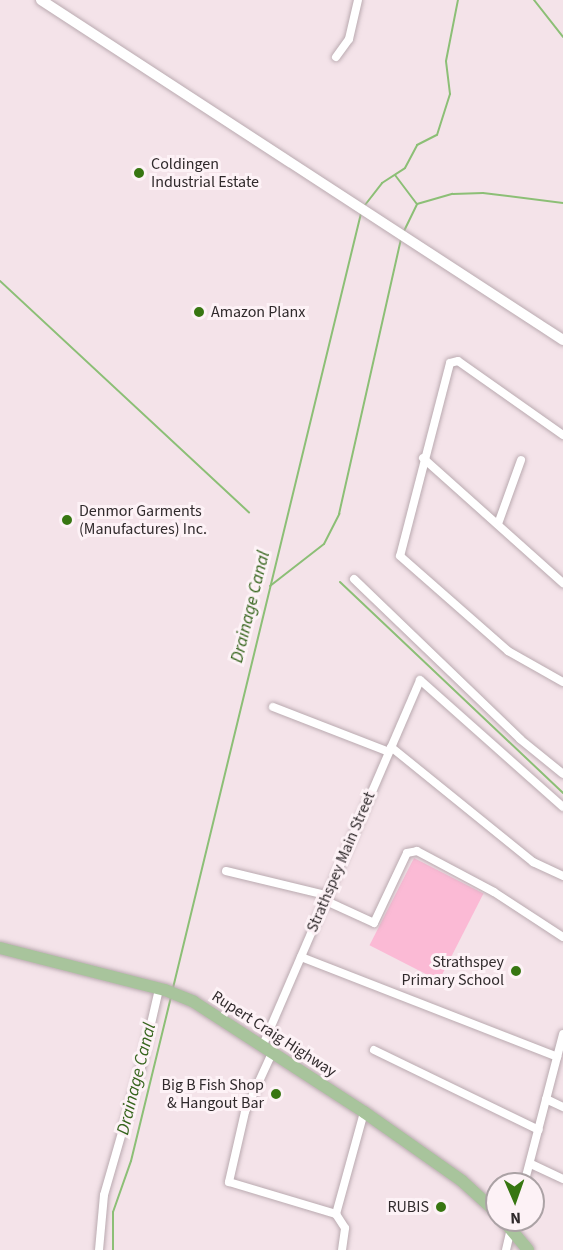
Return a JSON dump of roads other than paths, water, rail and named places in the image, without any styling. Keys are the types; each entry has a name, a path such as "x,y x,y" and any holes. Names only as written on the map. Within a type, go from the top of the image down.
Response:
{"main road":[{"path":"41,0 563,340"},
{"name":"Rupert Craig Highway","path":"0,948 183,997 268,1048 364,1112 462,1181 485,1202"},
{"path":"515,1232 528,1250"}],"street":[{"path":"336,57 349,39 358,0"},
{"path":"563,435 454,361 450,363 423,458 402,560 508,651 563,682"},
{"path":"423,458 563,583"},
{"path":"498,524 521,460"},
{"path":"354,579 520,738 563,774"},
{"name":"Strathspey Main Street","path":"336,1214 229,1182 245,1112 301,957 420,680 563,807"},
{"path":"273,707 390,749 533,862 563,876"},
{"path":"226,871 325,898 374,923 406,853 417,851 563,937"},
{"path":"301,957 557,1056"},
{"path":"99,1250 104,1195 162,990"},
{"path":"529,1172 563,1034"},
{"path":"374,1050 539,1130"},
{"path":"546,1099 563,1107"},
{"path":"342,1250 345,1228 336,1214 364,1112"},
{"path":"531,1164 563,1179"},
{"path":"506,1250 508,1232"}],"waterway":[{"name":"Drainage Canal","path":"365,205 382,183 405,168 417,145 437,135 450,94 446,61 458,0"},
{"path":"534,0 563,37"},
{"path":"395,175 417,204 453,194 483,193 563,203"},
{"path":"404,231 417,204"},
{"name":"Drainage Canal","path":"173,988 361,213"},
{"path":"270,586 324,544 339,514 401,239"},
{"path":"0,281 249,512"},
{"path":"340,582 563,793"},
{"name":"Drainage Canal","path":"113,1250 113,1212 131,1161 171,997"}],"place":[{"name":"Coldingen Industrial Estate","path":"139,173"},
{"name":"Amazon Planx","path":"199,312"},
{"name":"Denmor Garments (Manufactures) Inc.","path":"67,520"},
{"name":"Strathspey Primary School","path":"516,971"},
{"name":"Big B Fish Shop & Hangout Bar","path":"276,1094"},
{"name":"RUBIS","path":"441,1207"}]}
